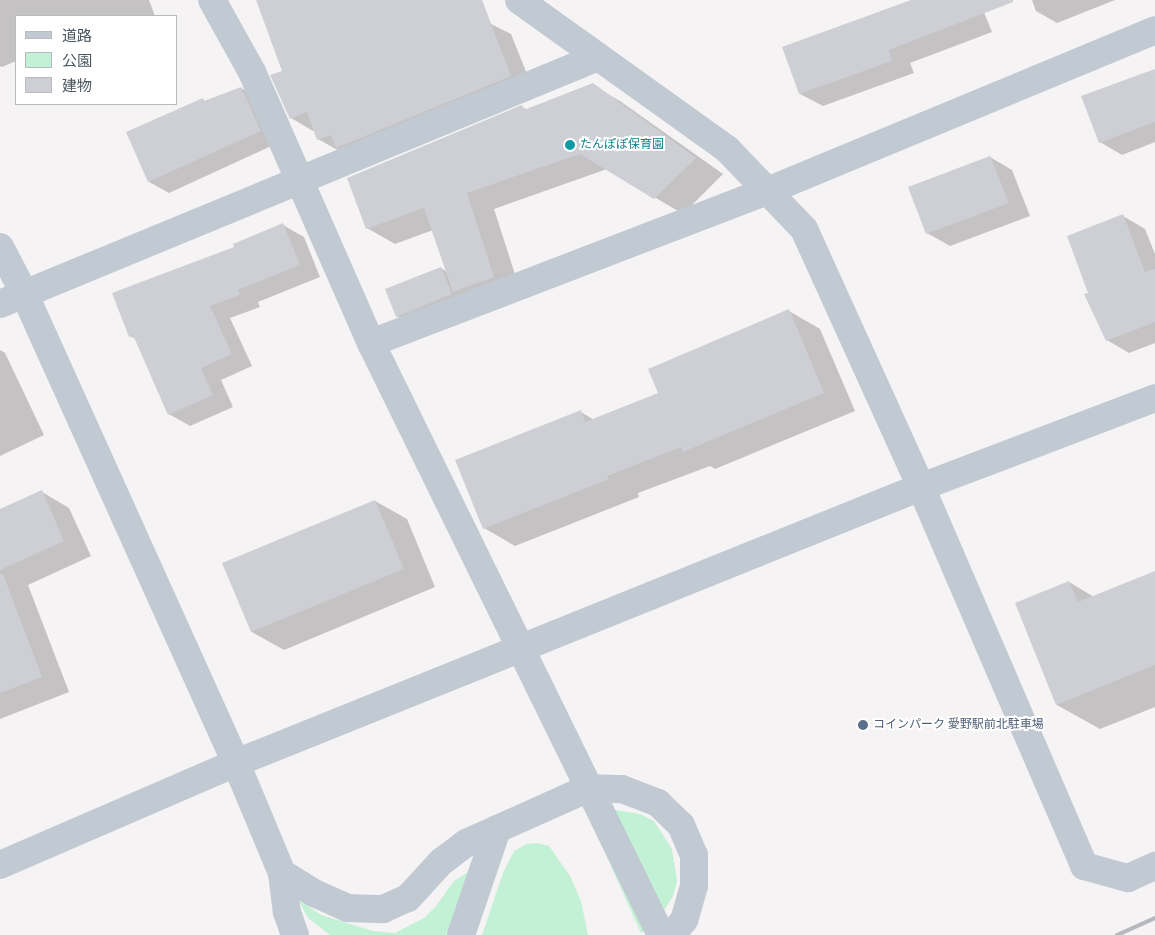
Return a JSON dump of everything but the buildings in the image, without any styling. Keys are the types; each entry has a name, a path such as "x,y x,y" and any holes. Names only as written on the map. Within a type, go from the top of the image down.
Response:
{"street":[{"path":"212,0 252,72 371,343 661,935"},
{"path":"519,0 727,149 804,229 922,486 1084,866 1128,878 1155,866"},
{"path":"371,343 767,191 1155,30"},
{"path":"0,304 598,57"},
{"path":"0,247 24,293 236,763 282,873 287,912 295,935"},
{"path":"0,866 236,763 922,486 1155,398"},
{"path":"282,873 314,893 347,908 383,909 408,898 441,862 466,843 589,788 622,789 658,803 681,824 694,855 694,886 684,920 672,935"},
{"path":"461,935 497,829"}],"green space":[{"path":"604,808 640,814 654,821 672,849 677,881 673,896 656,924 641,933 588,815"},
{"path":"537,843 549,846 570,876 581,901 588,935 482,935 503,873 514,851 526,844"},
{"path":"476,867 446,935 330,935 308,918 298,899 321,915 373,931 395,933 424,918 436,906 454,881"}],"railway":[{"path":"1117,935 1155,918"}],"place":[{"name":"たんぽぽ保育園","path":"570,145"},
{"name":"コインパーク 愛野駅前北駐車場","path":"863,725"}]}
